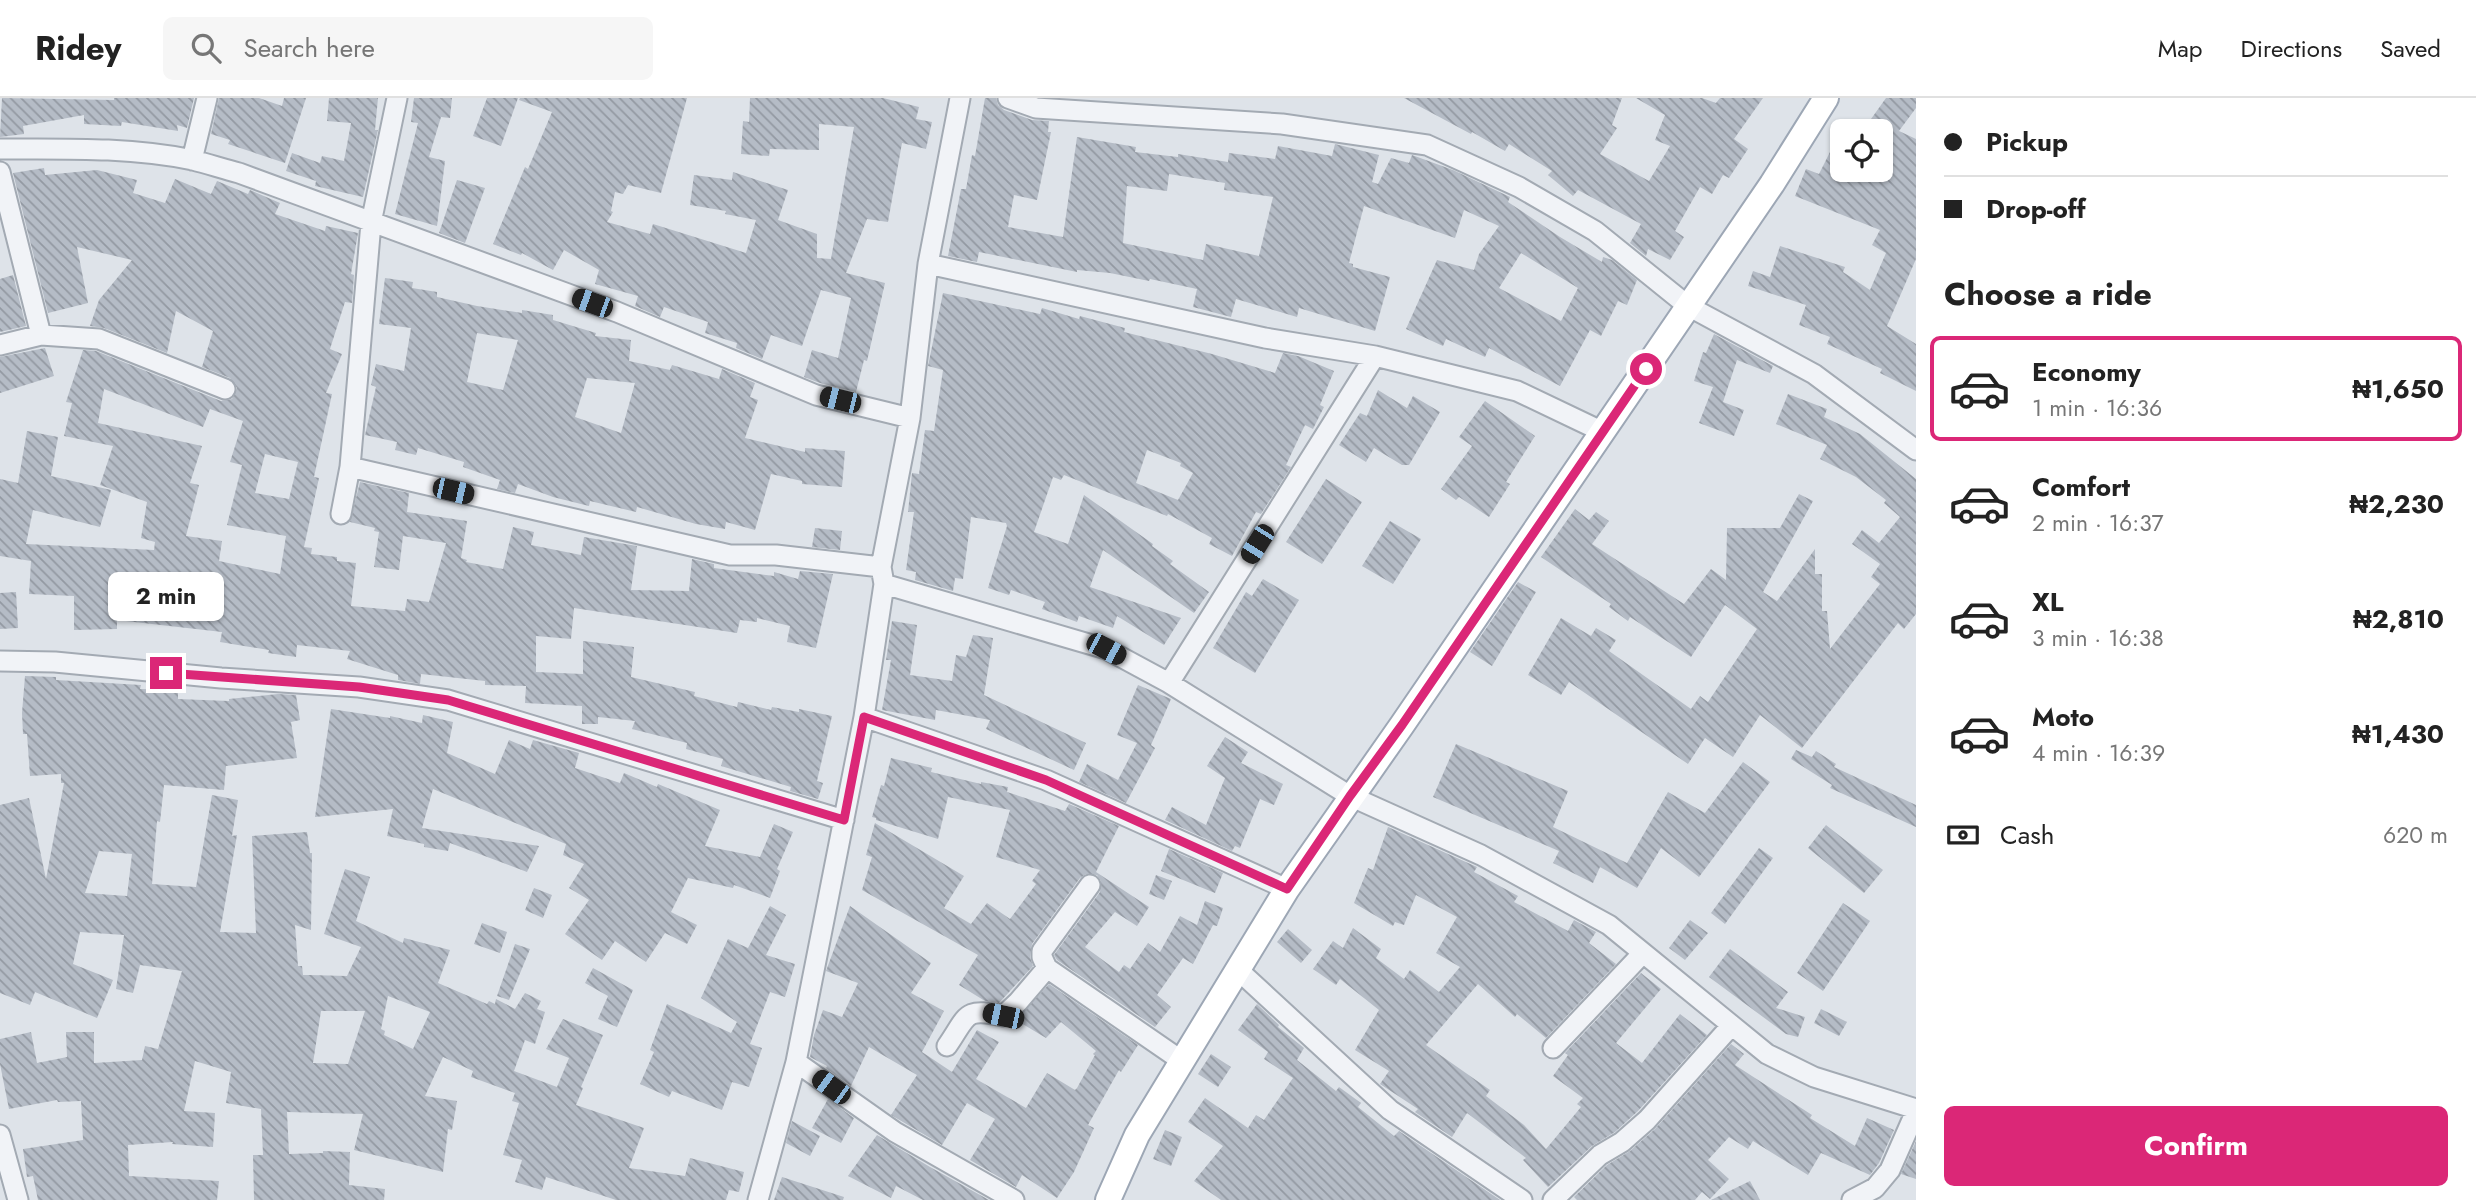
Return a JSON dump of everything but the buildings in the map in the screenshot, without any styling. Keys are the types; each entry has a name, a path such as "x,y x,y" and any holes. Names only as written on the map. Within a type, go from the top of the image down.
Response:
{"main road":[{"path":"1108,1200 1137,1135 1287,889 1772,184 1826,98"}],"street":[{"path":"192,160 207,98"},
{"path":"341,514 350,467 371,223 397,98"},
{"path":"758,1200 796,1062 864,717 882,576 910,418 928,264 960,98"},
{"path":"1008,98 1036,108 1282,124 1427,145 1519,187 1595,232 1688,306 1814,374 1916,450"},
{"path":"0,149 79,149 192,160 239,173 617,312 816,395 910,418"},
{"path":"0,172 41,335"},
{"path":"928,264 1265,338 1375,356 1517,391 1603,432"},
{"path":"0,345 41,335 99,339 225,389"},
{"path":"1169,683 1375,356"},
{"path":"350,467 730,555 776,555 882,576 1106,649 1169,683 1350,796 1481,855 1609,925 1767,1054 1814,1077 1916,1110 1890,1170 1875,1188 1852,1200"},
{"path":"0,661 55,662 221,678 359,687 448,700 844,820"},
{"path":"864,717 1046,780 1287,889"},
{"path":"1090,885 1042,951 1047,968 1182,1060"},
{"path":"1553,1048 1642,954"},
{"path":"947,1046 970,1014 978,1011 1003,1016 1047,968"},
{"path":"1237,969 1390,1110 1522,1200"},
{"path":"1553,1200 1600,1156 1622,1142 1647,1119 1731,1026"},
{"path":"796,1062 895,1132 1014,1200"},
{"path":"0,1135 18,1200"}],"route":[{"path":"166,673 359,687 448,700 844,820 864,717 1046,780 1287,889 1646,369"}]}
